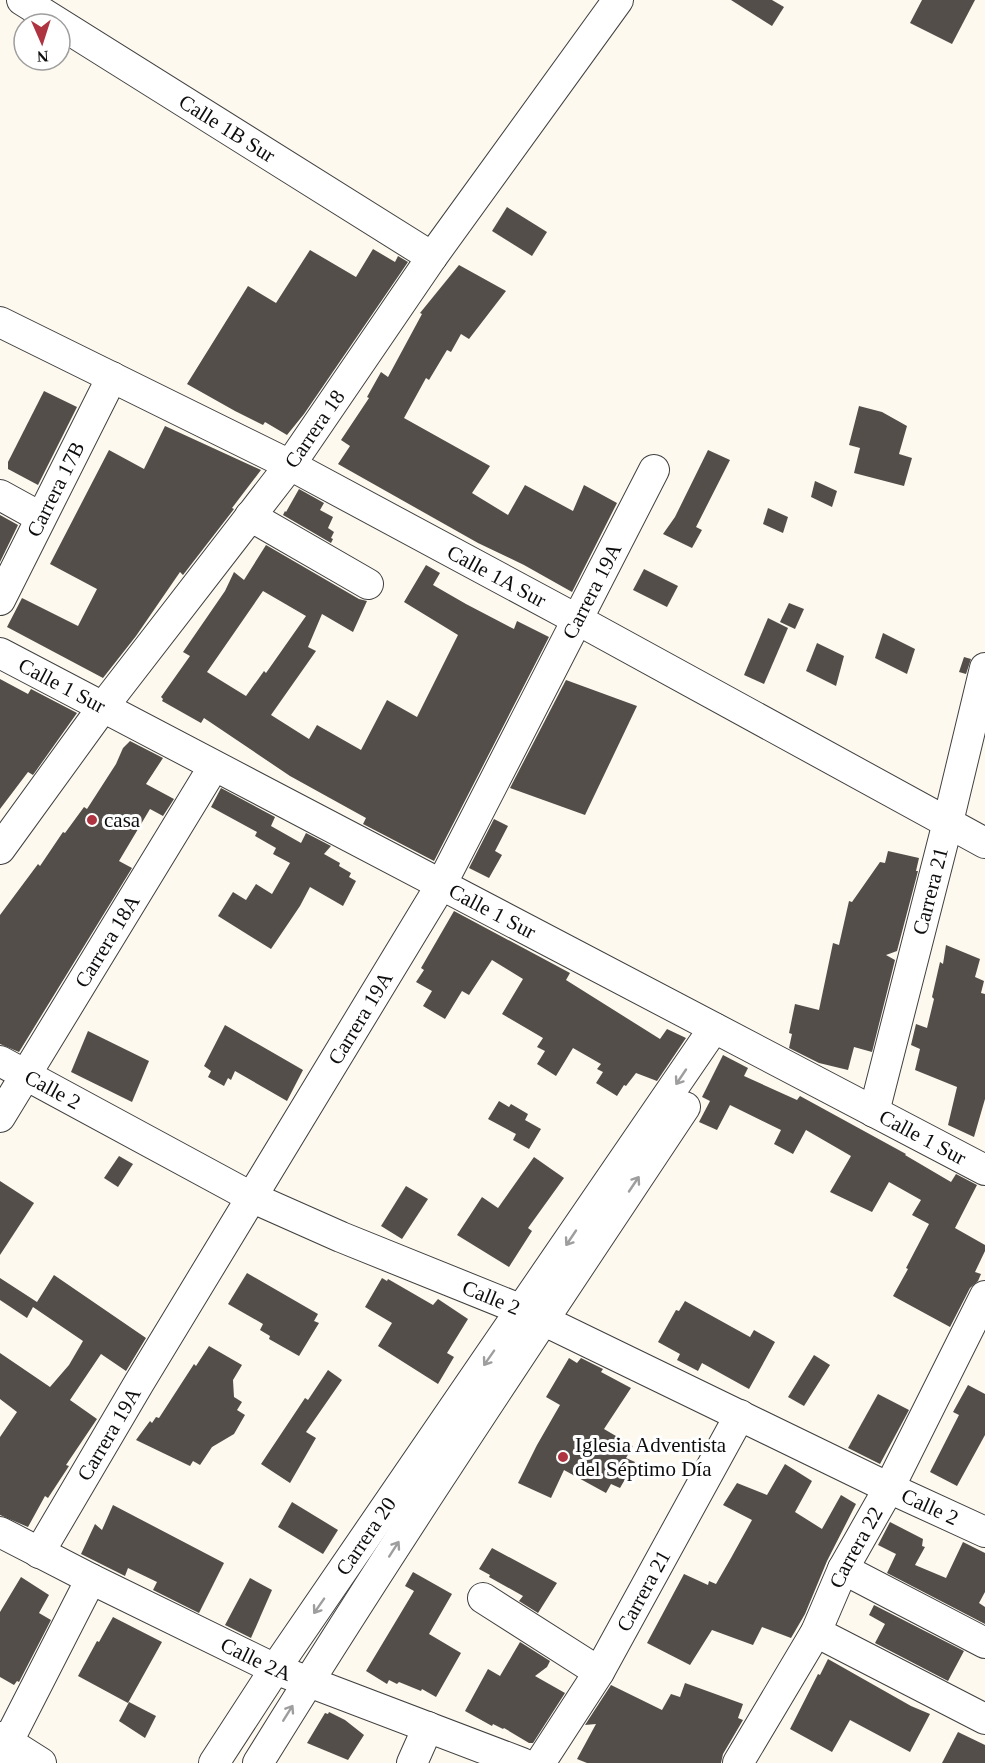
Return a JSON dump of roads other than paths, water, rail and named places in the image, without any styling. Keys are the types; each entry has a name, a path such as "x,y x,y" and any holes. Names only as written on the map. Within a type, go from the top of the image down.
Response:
{"street":[{"name":"Calle 1B Sur","path":"22,0 432,257"},
{"name":"Carrera 18","path":"0,849 103,707 290,465 432,257 618,0"},
{"name":"Calle 1A Sur","path":"0,322 290,465 985,843"},
{"name":"Carrera 17B","path":"0,600 112,377"},
{"name":"Carrera 19A","path":"39,1553 139,1383 441,885 654,470"},
{"path":"0,495 40,517"},
{"path":"250,516 368,584"},
{"name":"Calle 1 Sur","path":"0,653 985,1170"},
{"name":"Carrera 21","path":"874,1112 985,668"},
{"name":"Carrera 18A","path":"0,1118 214,766"},
{"path":"533,1315 723,1033"},
{"name":"Calle 2","path":"0,1061 253,1198 341,1237 533,1315 889,1488 985,1532"},
{"name":"Carrera 22","path":"738,1763 816,1632 843,1569 889,1488 985,1296"},
{"name":"Carrera 20","path":"214,1763 275,1669 533,1315"},
{"name":"Carrera 20","path":"258,1763 533,1315"},
{"name":"Carrera 21","path":"540,1763 600,1672 740,1415"},
{"name":"Calle 2A","path":"0,1532 275,1669 522,1763"},
{"path":"843,1569 985,1643"},
{"path":"41,1763 3,1745 91,1579"},
{"path":"483,1598 600,1672"},
{"path":"816,1632 985,1719"},
{"path":"412,1763 428,1727"}],"place":[{"name":"casa","path":"92,820"},
{"name":"Iglesia Adventista del Séptimo Día","path":"563,1457"}]}
